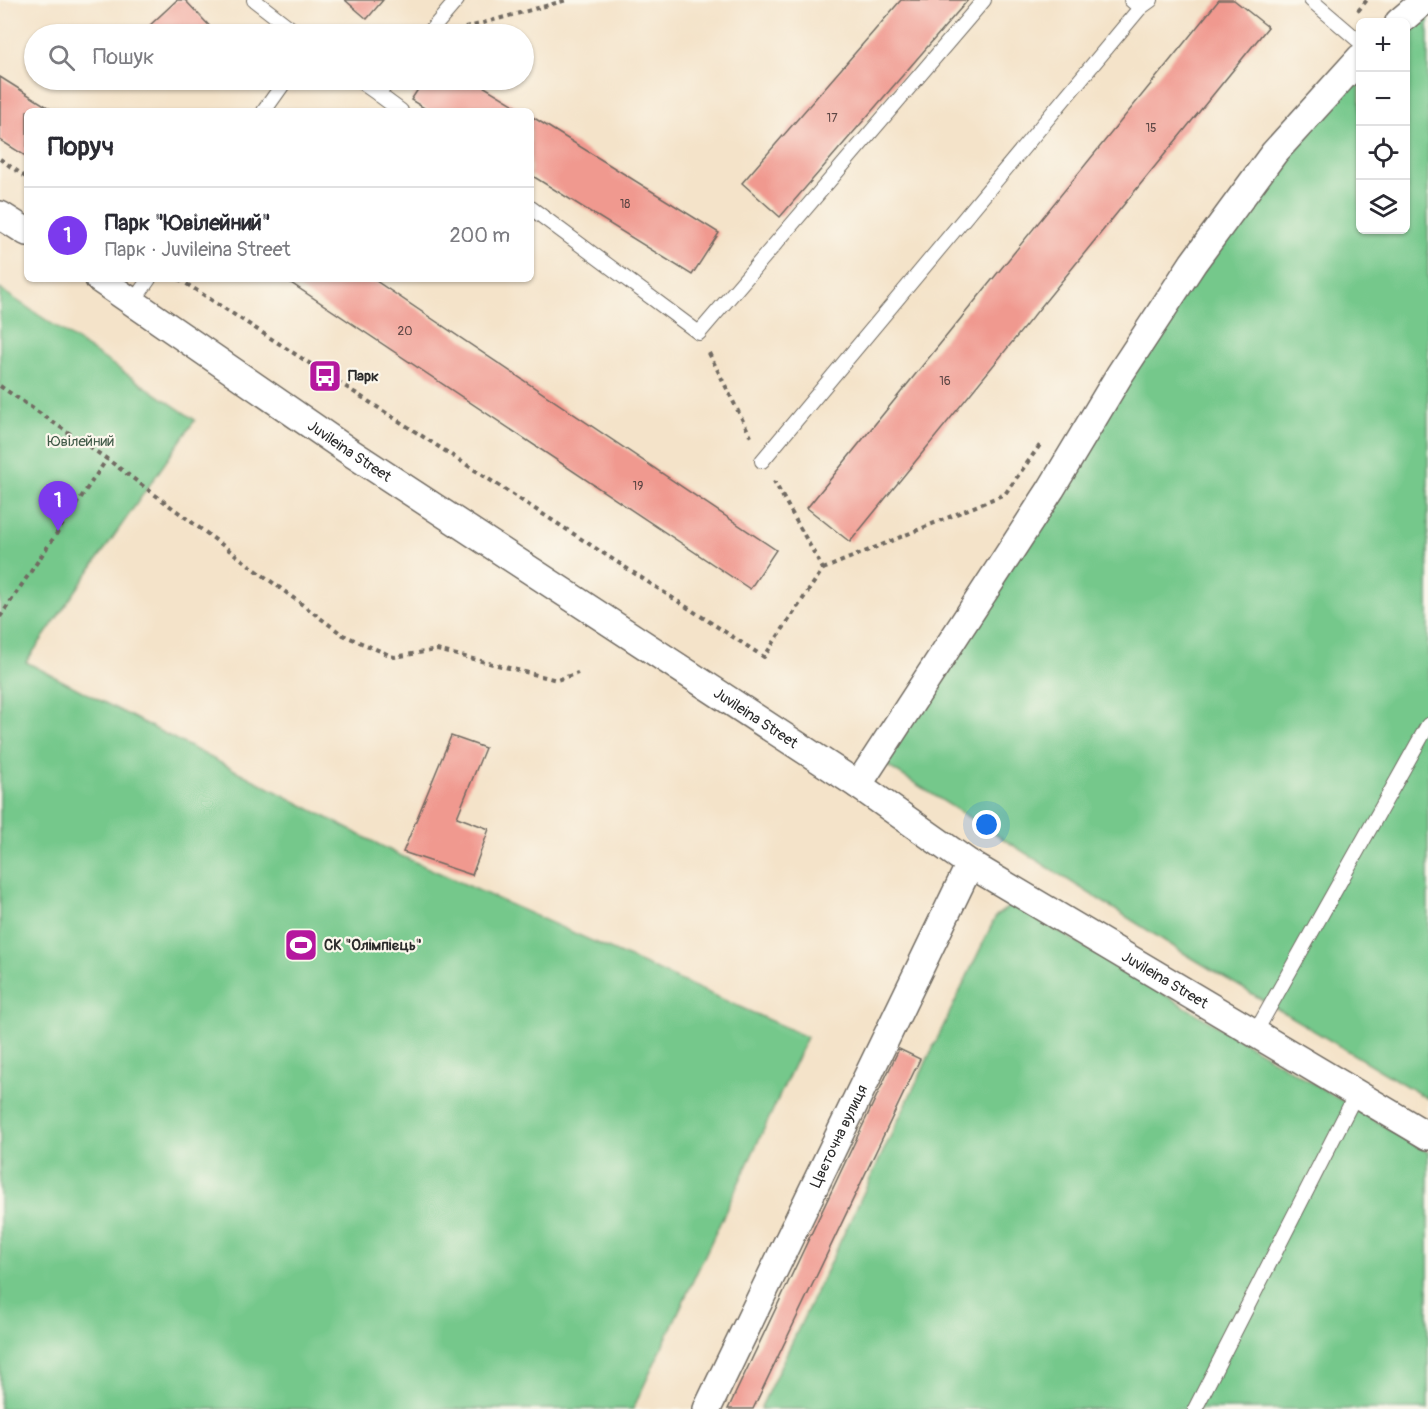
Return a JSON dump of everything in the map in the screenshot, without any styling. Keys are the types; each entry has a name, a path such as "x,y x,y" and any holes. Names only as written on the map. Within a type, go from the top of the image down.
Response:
{"street":[{"path":"1404,18 1425,0"},
{"path":"858,785 1051,489 1120,374 1193,263 1274,153 1356,62"},
{"path":"0,215 24,230"},
{"name":"Juvileina Street","path":"104,282 353,454 858,785 970,864 1428,1136"},
{"name":"Цвєточна вулиця","path":"707,1409 970,864"}],"lane":[{"path":"254,0 285,24"},
{"path":"437,24 457,0"},
{"path":"534,210 699,333 984,0"},
{"path":"1311,0 1356,38"},
{"path":"762,461 1141,3"},
{"path":"266,108 279,90"},
{"path":"372,90 397,108"},
{"path":"378,94 381,90"},
{"path":"134,302 147,282"},
{"path":"1255,1033 1428,725"},
{"path":"1195,1409 1356,1094"}],"path":[{"path":"479,24 567,0"},
{"path":"1345,27 1367,0"},
{"path":"0,159 24,176"},
{"path":"184,282 764,657 822,569 1005,494 1046,436"},
{"path":"699,333 762,461 822,569"},
{"path":"0,386 107,459 343,635 393,657 437,650 557,680 578,673"},
{"path":"0,617 107,459"}],"green space":[{"path":"1428,0 1428,1099 1187,955 878,760 1120,374 1356,63 1356,234 1410,234 1410,18"},
{"name":"СК \"Олімпієць\"","path":"0,289 195,420 26,662 397,854 807,1037 633,1409 0,1409"},
{"path":"1013,904 1428,1152 1428,1409 760,1409 996,916"}],"building":[{"path":"177,0 185,0 208,24 151,24"},
{"path":"345,0 383,0 367,19"},
{"path":"901,0 968,0 780,217 742,183"},
{"path":"1219,0 1234,0 1268,27 850,542 807,508"},
{"path":"0,77 49,108 24,108 24,155 0,140"},
{"path":"418,90 489,90 519,108 424,108 411,100"},
{"path":"534,118 719,233 692,275 534,177"},
{"path":"290,282 377,282 776,550 750,589"},
{"path":"451,736 485,748 457,817 489,829 472,875 403,852"},
{"path":"899,1049 920,1059 753,1409 728,1409"}],"place":[{"name":"Парк","path":"325,376"},
{"name":"Парк \"Ювілейний\"","path":"58,531"},
{"name":"СК \"Олімпієць\"","path":"301,945"}],"park label":[{"name":"Ювілейний","path":"81,441"}]}
